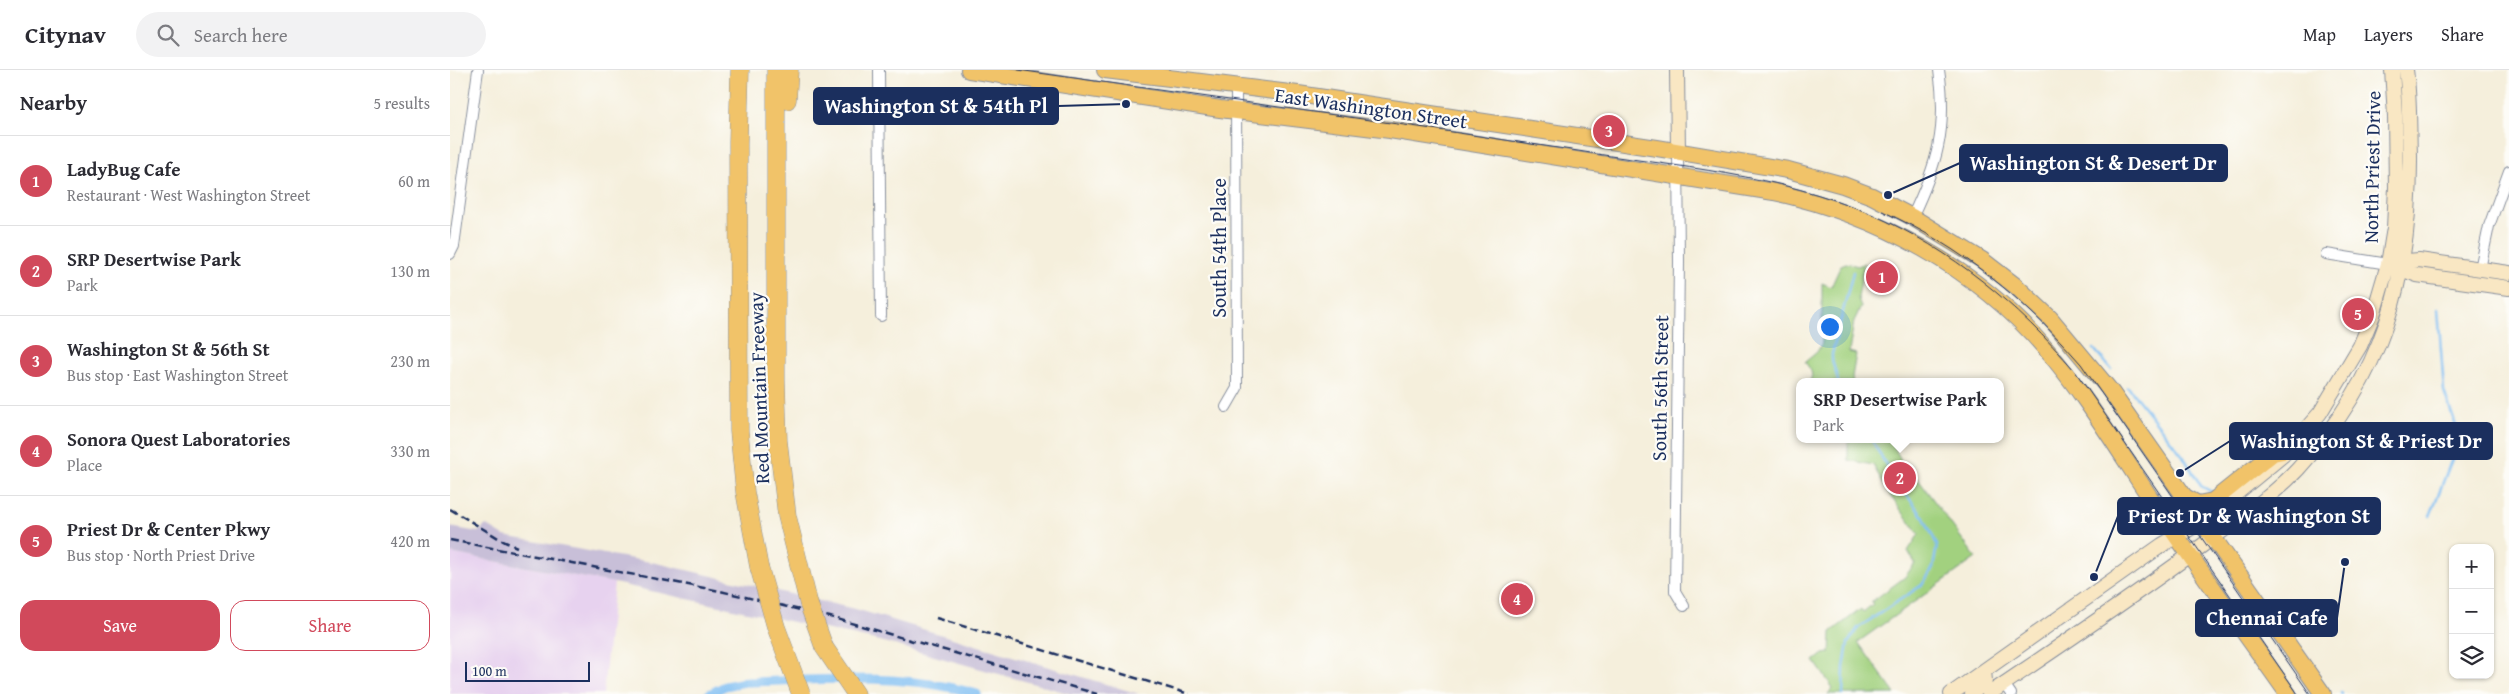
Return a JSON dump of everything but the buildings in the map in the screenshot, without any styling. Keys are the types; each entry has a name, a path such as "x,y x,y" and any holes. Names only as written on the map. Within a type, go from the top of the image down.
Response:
{"highway":[{"name":"Red Mountain Freeway","path":"734,75 738,142 740,439 749,523 776,628 801,694"},
{"name":"Red Mountain Freeway","path":"782,77 776,188 778,440 786,509 801,578 824,647 844,694"},
{"path":"824,647 856,694"}],"main road":[{"name":"East Washington Street","path":"969,70 1061,86 1237,111 1679,165"},
{"name":"East Washington Street","path":"1105,70 1236,86 1679,165"},
{"path":"1677,70 1679,165"},
{"name":"North Priest Drive","path":"1951,694 2177,536 2203,521 2269,468 2288,450 2320,413 2353,362 2373,315 2388,264 2395,211 2395,116 2392,70"},
{"name":"North Priest Drive","path":"1989,694 2007,689 2214,537 2296,470 2336,420 2372,359 2387,324 2403,265 2410,180 2406,70"},
{"path":"1679,165 1802,173 1858,190 1912,217 1982,260 2016,287 2050,318 2098,375 2203,521 2323,694"},
{"path":"1679,165 1836,209 1903,237 1967,277 2012,314 2065,372 2288,694"},
{"path":"2388,264 2480,269 2509,273"},
{"path":"2403,265 2418,276 2509,288"},
{"path":"2185,497 2198,504 2213,501 2273,453 2288,450"},
{"path":"1972,694 1986,682 1984,671"}],"street":[{"path":"450,254 454,246 478,70"},
{"path":"880,70 881,316"},
{"path":"1912,217 1932,172 1941,139 1942,102 1939,70"},
{"name":"South 54th Place","path":"1226,407 1236,388 1236,86"},
{"name":"South 56th Street","path":"1679,165 1675,591 1684,606"},
{"path":"2480,269 2489,226 2509,171"},
{"path":"2326,254 2388,264"}],"shaded area":[{"path":"486,525 504,536 656,563 859,610 1139,694 1071,694 880,641 614,583 450,553 450,527 478,532"},
{"path":"450,553 614,583 603,694 450,694"}],"green space":[{"path":"1846,263 1858,266 1864,263 1858,298 1861,307 1854,321 1849,352 1856,354 1852,378 1811,378 1812,374 1805,362 1817,352 1822,343 1822,283 1831,287 1841,265"},
{"path":"1848,443 1892,443 1903,464 1918,479 1976,558 1858,642 1895,694 1828,694 1833,688 1814,661 1823,654 1830,653 1831,632 1861,609 1863,612 1873,604 1871,602 1905,577 1915,563 1908,551 1919,534 1888,493 1873,465 1848,460"}],"waterway":[{"path":"1837,378 1832,354 1853,272"},
{"path":"2430,516 2452,459 2456,426 2444,391 2438,309"},
{"path":"2094,349 2111,369"},
{"path":"2128,387 2183,456 2201,486 2214,493"},
{"path":"1843,694 1844,667 1848,643 1858,628 1922,585 1933,568 1937,545 1924,518 1894,478 1873,443"},
{"path":"2261,528 2281,509"},
{"path":"709,694 725,686 745,682 833,679 891,680 920,683 977,694"}],"tram line":[{"path":"1018,70 1690,167 1764,181 1836,200 1901,228 1956,262 2007,301 2053,346 2075,371 2298,694"},
{"path":"1882,211 1939,241 1990,277 2037,318 2081,364 2310,694"}],"railway":[{"path":"450,509 505,542 517,547"},
{"path":"450,540 720,591 830,617 1097,694"},
{"path":"936,618 1189,694"}],"place":[{"name":"Washington St & 54th Pl","path":"1126,104"},
{"name":"Washington St & 56th St","path":"1609,131"},
{"name":"Washington St & Desert Dr","path":"1888,195"},
{"name":"LadyBug Cafe","path":"1882,277"},
{"name":"Priest Dr & Center Pkwy","path":"2358,314"},
{"name":"Washington St & Priest Dr","path":"2180,473"},
{"name":"SRP Desertwise Park","path":"1900,478"},
{"name":"Chennai Cafe","path":"2345,562"},
{"name":"Priest Dr & Washington St","path":"2094,577"},
{"name":"Sonora Quest Laboratories","path":"1517,599"}]}
